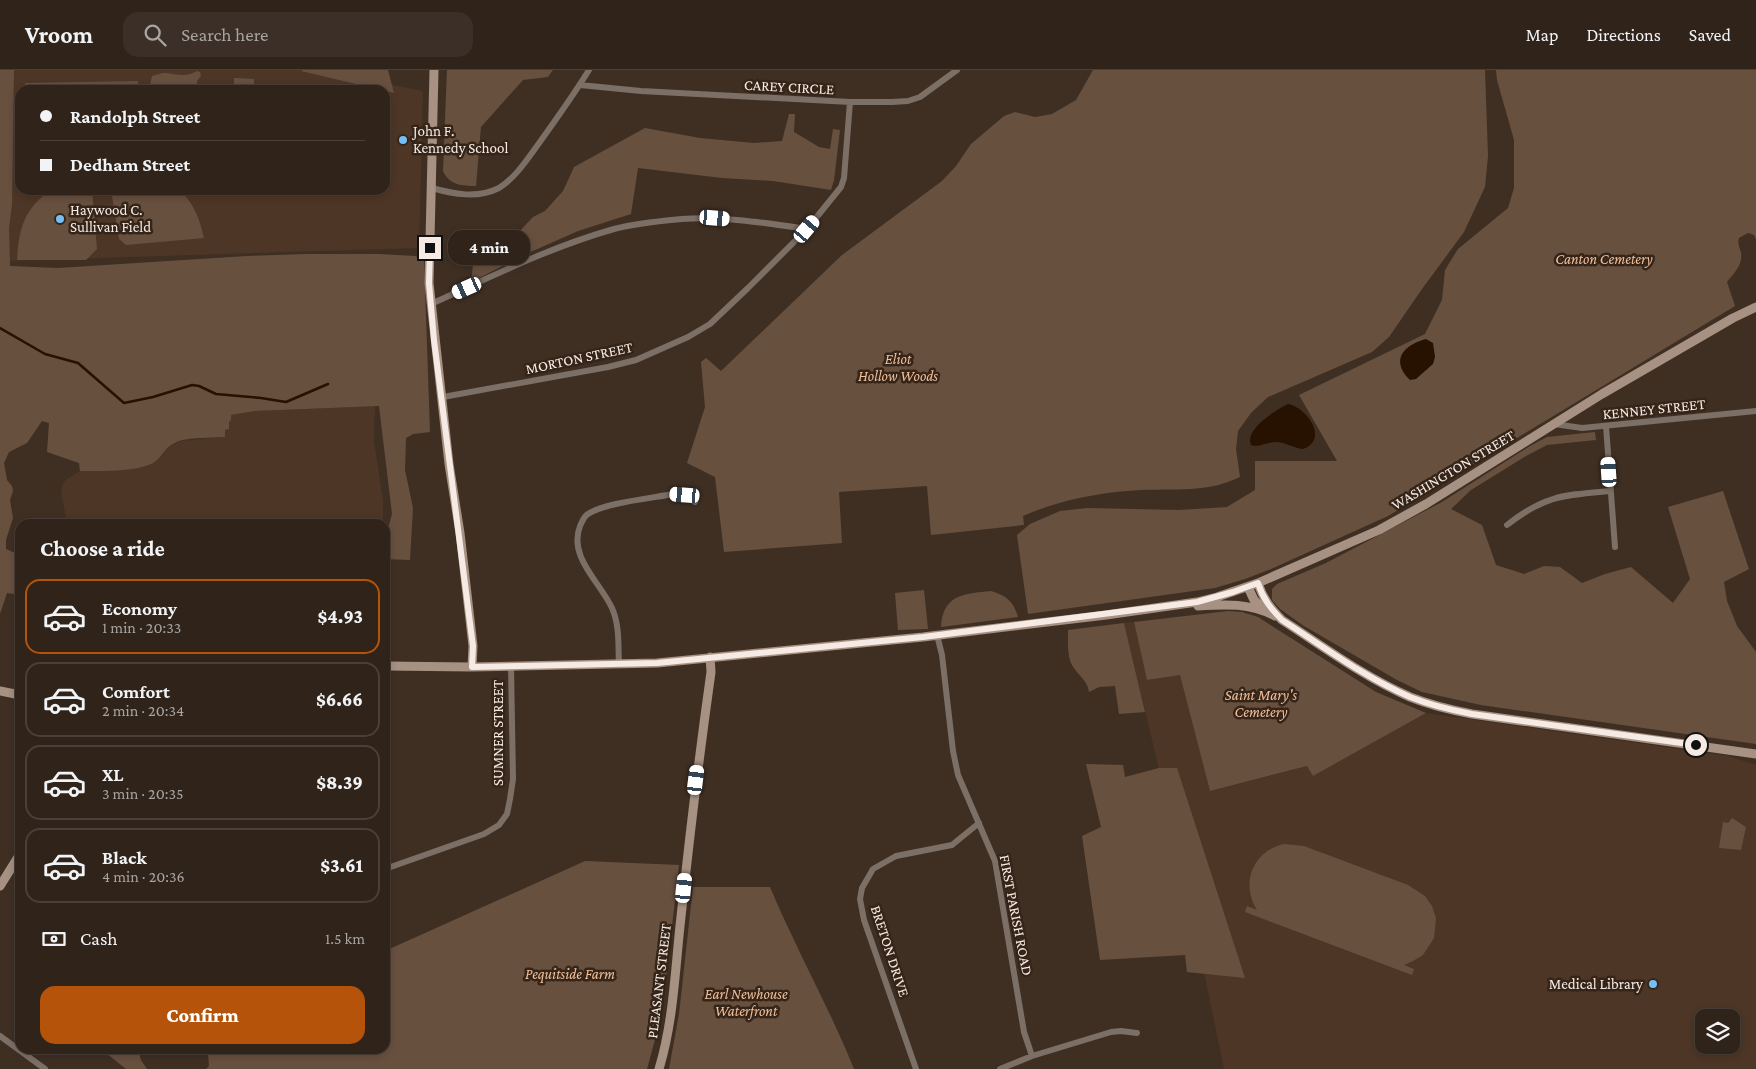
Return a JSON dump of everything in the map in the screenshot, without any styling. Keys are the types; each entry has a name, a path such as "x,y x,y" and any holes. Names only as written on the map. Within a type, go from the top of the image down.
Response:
{"main road":[{"path":"434,70 432,188 429,235 431,304 449,464 460,534 472,637 472,667"},
{"name":"WASHINGTON STREET","path":"390,666 472,667 657,663 937,635 1197,602 1248,587 1379,530 1426,504 1691,342 1756,307"},
{"path":"1258,583 1262,595 1270,608 1282,620 1384,684 1440,707 1472,714 1756,754"},
{"path":"1248,587 1254,600 1267,612"},
{"name":"WASHINGTON STREET","path":"1145,609 1159,611 1238,604 1267,612 1282,620"},
{"name":"PLEASANT STREET","path":"659,1069 670,1014 694,796 711,672 710,657"},
{"path":"0,691 15,694"},
{"path":"0,886 15,862"}],"street":[{"path":"432,188 467,195 498,188 510,180 543,137 589,70"},
{"name":"CAREY CIRCLE","path":"580,85 641,91 850,102 908,101 920,97 958,70"},
{"name":"MORTON STREET","path":"442,397 608,367 636,360 688,337 710,324 807,229 841,186 844,178 850,102"},
{"path":"431,304 564,245 616,229 675,220 715,218 807,229"},
{"name":"KENNEY STREET","path":"1554,424 1582,428 1756,411"},
{"path":"1606,426 1615,547"},
{"path":"1507,525 1539,503 1555,498 1610,491"},
{"path":"619,665 617,630 612,608 577,548 577,535 581,524 586,514 601,507 673,494 685,495 695,502"},
{"name":"FIRST PARISH ROAD","path":"937,635 942,655 953,751 958,775 995,861 1024,1032 1032,1056"},
{"name":"SUMNER STREET","path":"390,867 484,834 499,825 507,814 513,779 511,666"},
{"name":"BRETON DRIVE","path":"916,1069 864,920 860,898 862,888 874,869 885,861 896,856 952,845 979,823"},
{"path":"1000,1069 1032,1056 1111,1032 1122,1030 1138,1033"},
{"path":"0,1036 15,1047"},
{"path":"25,1054 45,1069"}],"shaded area":[{"name":"John F. Kennedy School","path":"0,70 320,70 423,91 419,248 0,261"},
{"path":"1426,339 1433,343 1435,357 1433,364 1416,379 1410,380 1404,373 1400,360 1411,345"},
{"path":"1288,404 1295,406 1308,417 1315,431 1315,438 1311,444 1303,449 1279,442 1257,446 1251,445 1250,439 1256,427 1269,415"},
{"path":"375,406 374,440 383,501 383,519 66,519 61,491 63,483 80,471 125,469 148,465 155,461 167,447 181,441 225,437 225,430 229,429 230,415 255,411"},
{"path":"1134,622 1147,680 1180,674 1210,791 1308,766 1313,776 1426,713 1728,756 1756,765 1756,1069 1224,1069 1182,865 1124,623"}],"green space":[{"path":"0,70 14,70 12,205 9,228 10,266 58,268 306,254 379,254 415,256 424,259 430,432 413,434 406,438 405,470 413,508 410,560 390,559 390,521 392,514 379,406 255,411 231,415 229,429 225,430 225,437 196,438 179,441 170,446 153,463 146,466 107,471 80,471 79,463 47,452 49,423 42,421 27,443 9,452 4,463 7,480 12,486 13,491 10,500 13,518 6,540 6,549 15,553 15,594 7,593 0,614"},
{"path":"388,70 394,93 390,92 390,85 360,85 301,71"},
{"path":"447,70 553,70 548,77 523,80 481,127 476,186 452,182 443,171"},
{"name":"Eliot Hollow Woods","path":"1093,70 1485,70 1488,156 1485,187 1464,232 1389,337 1372,352 1268,397 1251,413 1238,431 1236,449 1240,477 1226,483 1198,488 1100,494 1060,503 1023,516 1024,525 931,535 927,486 839,492 842,543 724,552 715,477 687,463 705,407 701,362 706,358 721,371 842,255 942,181 956,166 971,144 1004,116 1015,112 1035,117 1052,114 1076,100"},
{"name":"Canton Cemetery","path":"1496,70 1756,70 1756,239 1754,235 1748,233 1739,238 1741,261 1727,282 1735,306 1388,516 1271,569 1215,588 1028,614 1017,535 1030,524 1060,511 1087,508 1179,510 1227,507 1255,490 1255,461 1337,461 1299,395 1425,334 1442,300 1445,270 1458,249 1508,208 1514,188 1514,140 1497,80"},
{"path":"200,72 201,76 197,81 197,85 150,85 152,76 165,73 185,75"},
{"path":"234,78 254,79 254,85 234,85"},
{"path":"138,81 138,85 25,85 25,83"},
{"path":"789,114 795,114 794,132 819,147 830,149 833,129 840,130 831,190 773,181 722,178 638,168 631,214 578,231 526,254 471,282 474,256 516,235 533,217 545,211 563,191 574,167 645,128 700,138 754,143 782,141"},
{"name":"Haywood C. Sullivan Field","path":"45,195 92,195 97,249 86,260 17,260 19,238 25,220 29,212"},
{"path":"112,195 184,195 196,212 204,238 126,245 119,239"},
{"path":"1595,432 1596,440 1547,445 1526,456 1471,490 1451,509 1482,525 1496,565 1524,574 1544,566 1560,567 1582,583 1631,567 1673,603 1690,579 1668,507 1723,491 1749,569 1724,582 1727,601 1737,626 1756,652 1756,744 1481,705 1422,692 1397,680 1304,626 1280,609 1272,600 1272,589 1277,584 1326,563 1442,502 1547,437"},
{"path":"924,590 928,629 898,630 895,593"},
{"path":"991,591 1009,600 1018,617 941,627 946,608 951,602 964,595"},
{"name":"Saint Mary's Cemetery","path":"1228,611 1242,612 1258,617 1376,692 1426,713 1313,776 1307,766 1210,791 1180,675 1147,680 1134,622"},
{"path":"1124,623 1145,712 1119,714 1115,686 1099,687 1089,692 1086,684 1074,669 1069,657 1068,630"},
{"path":"1086,764 1123,765 1125,777 1159,768 1177,768 1245,978 1187,972 1185,955 1100,960 1082,836 1101,827"},
{"path":"1732,818 1746,827 1741,850 1719,848 1723,822 1728,823"},
{"path":"1284,844 1304,846 1408,885 1425,896 1432,906 1436,918 1434,938 1423,955 1404,965 1414,969 1412,975 1245,912 1247,906 1257,910 1252,900 1250,889 1252,869 1264,853"},
{"name":"Pequitside Farm","path":"585,861 679,865 667,970 657,1032 647,1069 206,1069 209,1066 208,1054 390,1054 390,949"},
{"name":"Earl Newhouse Waterfront","path":"693,887 770,887 854,1069 669,1069 679,1014"},
{"path":"107,1054 139,1054 147,1069 126,1069"}],"waterway":[{"path":"0,328 45,354 78,363 124,403 153,397 192,385 199,386 216,394 286,402 328,384"}],"place":[{"name":"John F. Kennedy School","path":"403,140"},
{"name":"Haywood C. Sullivan Field","path":"60,219"},
{"name":"Medical Library","path":"1653,984"}],"route":[{"path":"430,248 429,283 434,340 449,464 460,534 473,646 472,667 657,663 923,637 1197,602 1258,583 1262,595 1270,608 1282,620 1373,678 1397,691 1426,703 1472,714 1696,745"}]}
